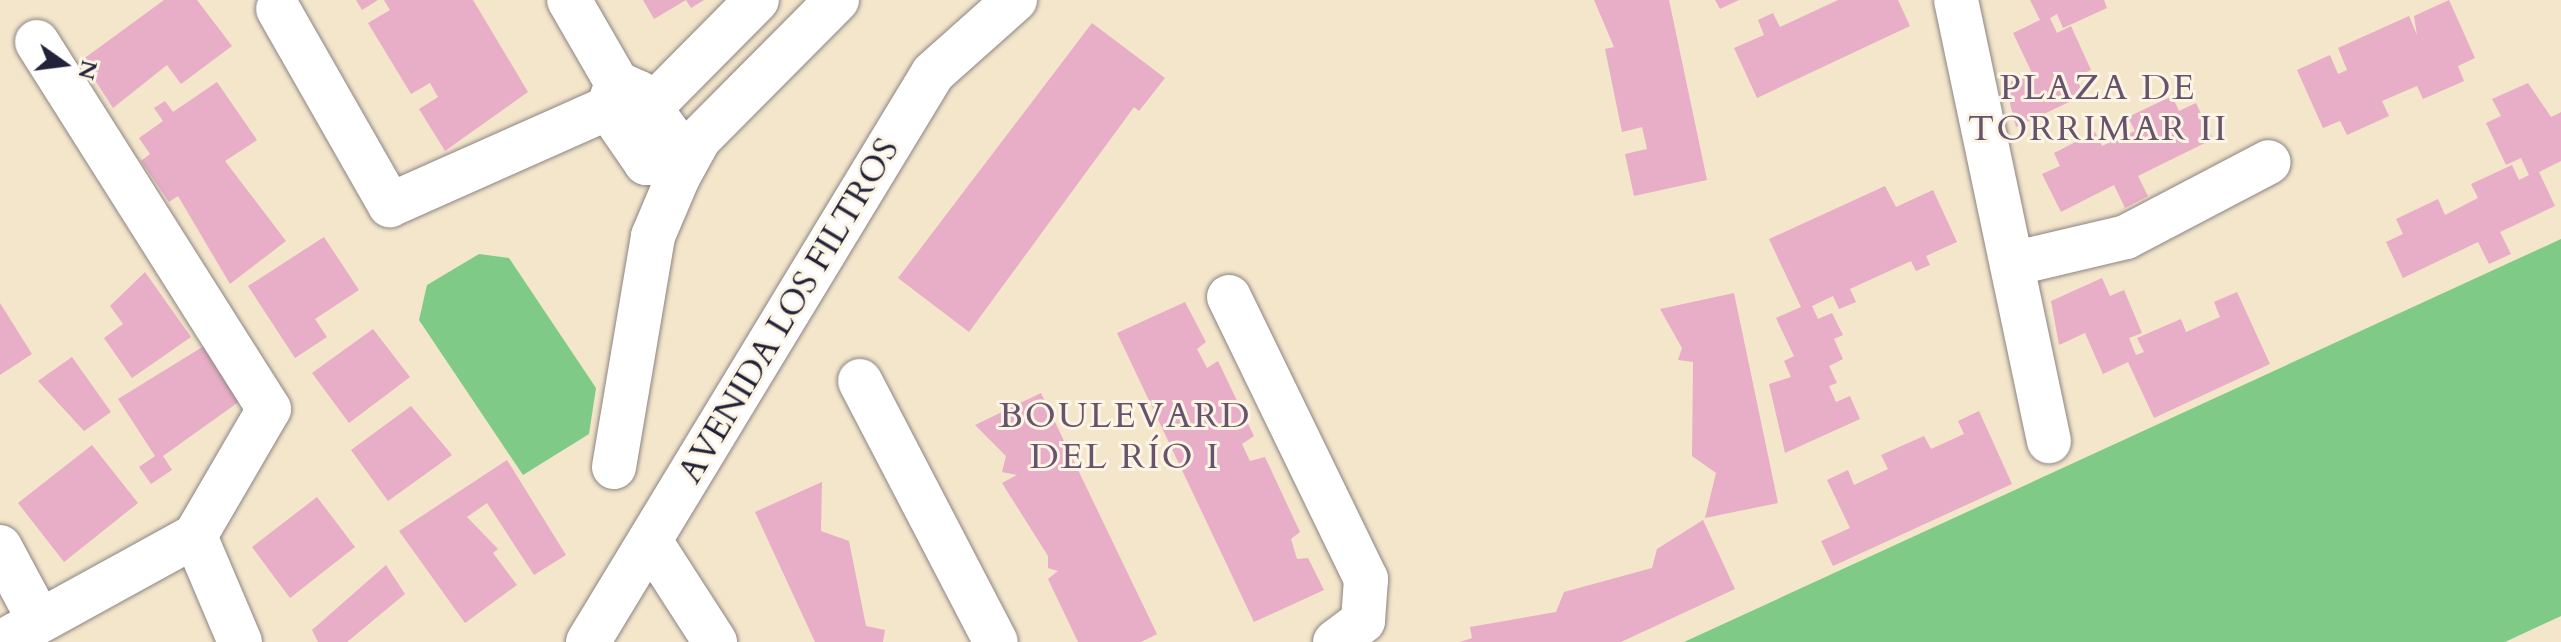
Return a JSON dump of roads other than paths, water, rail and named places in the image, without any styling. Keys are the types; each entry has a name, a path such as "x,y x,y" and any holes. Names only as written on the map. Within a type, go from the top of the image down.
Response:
{"street":[{"path":"569,0 625,100 646,163 673,170"},
{"path":"278,9 390,205 625,100 757,0"},
{"path":"614,467 653,236 673,170 699,139 837,0"},
{"name":"AVENIDA LOS FILTROS","path":"588,642 933,73 1015,0"},
{"path":"1956,0 2049,441"},
{"path":"2,642 195,536 269,409 37,42"},
{"path":"2012,264 2126,237 2269,162"},
{"path":"1229,297 1366,579 1363,621 1335,642"},
{"path":"860,381 996,642"},
{"path":"195,536 240,642"},
{"path":"650,541 715,642"},
{"path":"0,547 39,620"}],"district":[{"name":"PLAZA DE TORRIMAR II","path":"2098,108"},
{"name":"BOULEVARD DEL RÍO I","path":"1125,436"}]}
